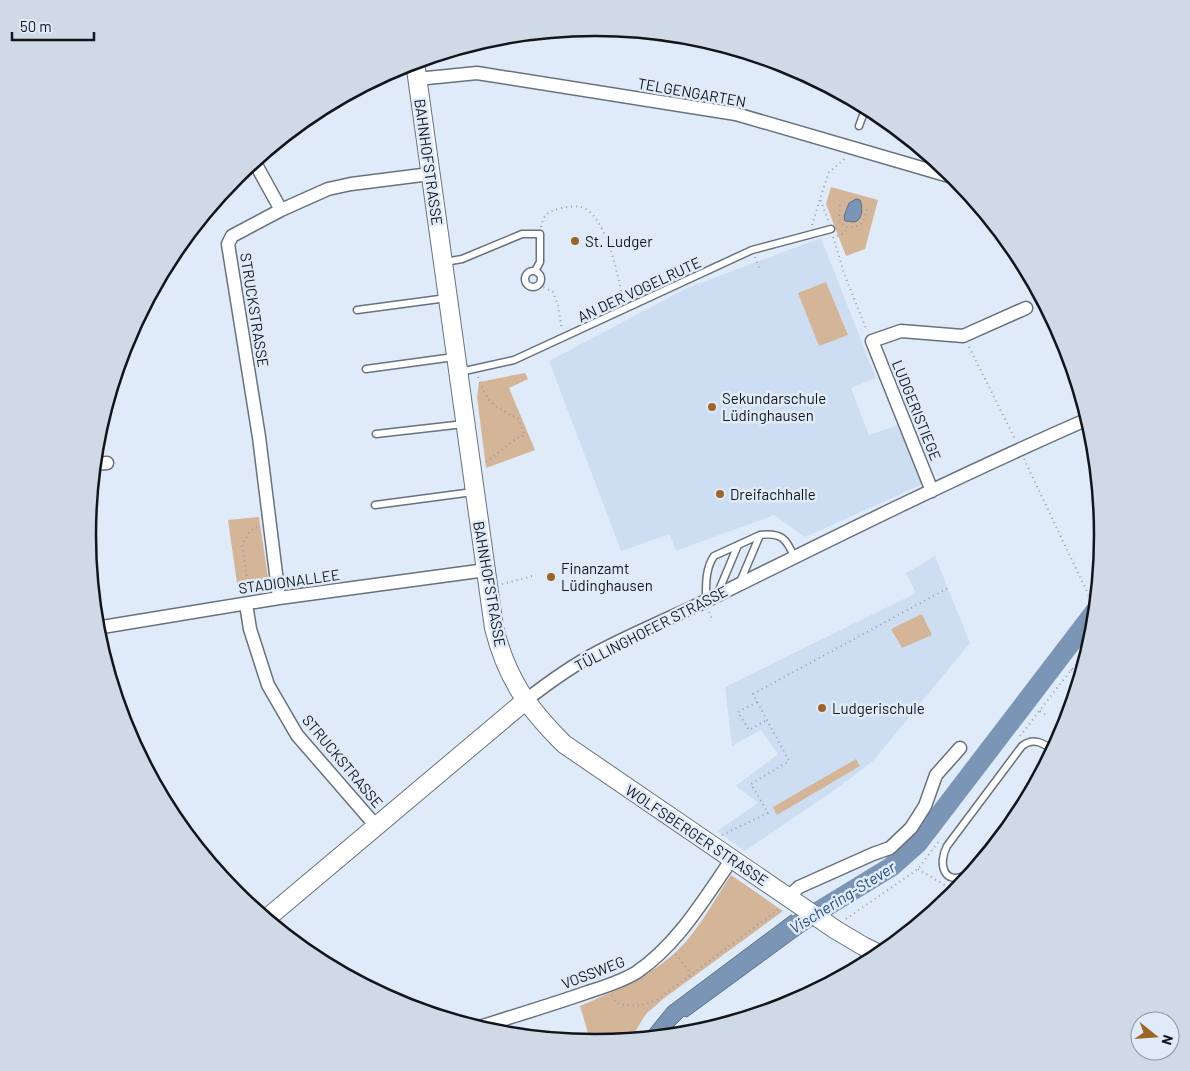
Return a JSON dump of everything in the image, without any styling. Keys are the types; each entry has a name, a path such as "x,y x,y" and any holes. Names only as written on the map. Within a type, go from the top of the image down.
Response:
{"main road":[{"name":"BAHNHOFSTRASSE","path":"416,71 448,298 463,366 465,423 489,588 499,645 512,677 525,701"},
{"name":"TÜLLINGHOFER STRASSE","path":"275,918 376,826 525,701"},
{"name":"WOLFSBERGER STRASSE","path":"525,701 564,744 831,927 872,951"}],"street":[{"name":"TELGENGARTEN","path":"416,71 478,73 736,114 938,173"},
{"path":"258,168 281,210"},
{"name":"STRUCKSTRASSE","path":"279,598 259,437 228,244 232,236 281,210 328,189 351,184 430,174"},
{"path":"872,341 902,331 963,336 1026,308"},
{"name":"LUDGERISTIEGE","path":"872,341 932,491"},
{"name":"TÜLLINGHOFER STRASSE","path":"525,701 564,672 601,650 712,598 794,556 1081,422"},
{"name":"STADIONALLEE","path":"104,627 279,598 486,570"},
{"name":"STRUCKSTRASSE","path":"248,603 250,628 268,685 297,735 376,826"},
{"path":"793,900 799,887 890,848 911,828 925,806 936,775 960,748"},
{"name":"VOSSWEG","path":"490,1023 606,986 636,973 669,944 732,859"}],"lane":[{"path":"859,126 863,114"},
{"name":"AN DER VOGELRUTE","path":"366,369 463,366 514,360 564,339 752,250 831,229"},
{"path":"444,262 462,259 522,234 540,234 540,262 535,271 527,273 524,278 531,287 539,285 541,278 535,271"},
{"path":"357,310 448,298"},
{"path":"376,434 465,423"},
{"path":"375,505 476,492"},
{"path":"712,598 707,578 710,562 714,556 760,535 776,534 788,544 794,556"},
{"path":"740,584 760,535"},
{"path":"712,598 738,545"},
{"path":"957,879 951,878 945,872 942,865 947,846 1022,746 1030,741 1036,741 1047,746"}],"path":[{"path":"808,236 829,172 846,157 852,148"},
{"path":"820,199 845,276 872,341"},
{"path":"840,205 839,219 847,228"},
{"path":"540,234 542,223 550,210 572,206 582,207 592,213 603,231 618,275 624,310"},
{"path":"847,228 862,223 867,211 866,206"},
{"path":"833,237 845,233 847,228"},
{"path":"752,250 760,270"},
{"path":"539,285 553,292 558,305 564,339"},
{"path":"963,336 1020,449 1090,597"},
{"path":"463,366 480,383 493,405 518,418 525,435 516,438 491,459 472,470"},
{"path":"248,603 242,545 250,531 268,519"},
{"path":"489,588 536,575"},
{"path":"722,835 768,813 751,784 789,761 752,694 948,588"},
{"path":"1071,670 1075,672"},
{"path":"757,702 738,712 749,730 766,720"},
{"path":"1040,711 1046,715"},
{"path":"831,927 843,922 918,869 949,888"},
{"path":"606,986 616,1003 626,1006 642,1006 656,1000 793,900"},
{"path":"669,944 691,974"}],"shaded area":[{"path":"831,187 878,200 865,249 846,256 826,204"},
{"name":"Sekundarschule Lüdinghausen","path":"821,238 876,378 851,388 869,435 898,425 923,484 805,537 774,515 676,551 670,534 621,551 549,361 687,288"},
{"path":"826,282 848,335 819,346 798,293"},
{"path":"525,373 528,379 509,388 535,450 486,468 477,397 479,382"},
{"path":"259,517 269,584 238,590 228,520"},
{"name":"Ludgerischule","path":"935,556 970,643 873,761 839,787 745,851 717,831 758,803 736,786 778,754 761,730 732,746 725,687 916,593 906,573"},
{"path":"922,614 932,635 902,648 891,629"},
{"path":"856,759 860,766 777,815 773,807"},
{"path":"731,875 783,911 663,999 646,1014 634,1033 589,1035 580,1006 618,989 655,968 685,943"}],"water":[{"path":"856,199 860,200 861,203 861,216 854,222 845,221 844,216 849,203"},
{"path":"791,915 810,927 687,1017 684,1016 672,1028 648,1031 668,1007"}],"waterway":[{"name":"Vischering-Stever","path":"780,936 891,867 918,843 1087,622"}],"place":[{"name":"St. Ludger","path":"575,241"},
{"name":"Sekundarschule Lüdinghausen","path":"712,407"},
{"name":"Dreifachhalle","path":"720,494"},
{"name":"Finanzamt Lüdinghausen","path":"551,577"},
{"name":"Ludgerischule","path":"822,708"}]}
